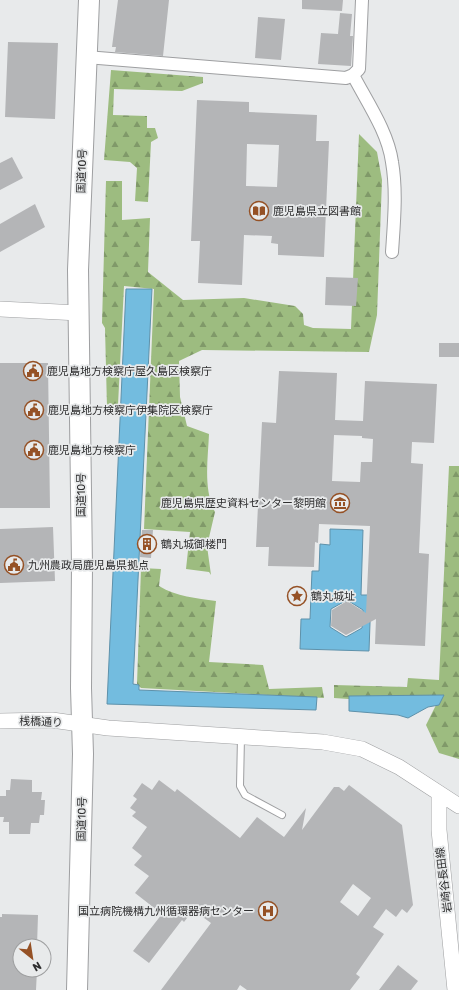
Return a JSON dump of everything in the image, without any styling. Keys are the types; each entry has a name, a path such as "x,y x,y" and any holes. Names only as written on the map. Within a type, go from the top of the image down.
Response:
{"highway":[{"name":"国道10号","path":"77,990 83,763 78,270 89,0"}],"street":[{"path":"86,57 346,78 353,75 359,69 362,0"},
{"path":"353,75 381,129 392,162 395,211 392,252"},
{"path":"0,309 79,313"},
{"name":"桟橋通り","path":"0,721 52,720 108,728 323,742 362,749 399,767 459,806"},
{"name":"岩崎谷長田線","path":"439,793 438,830 454,930 455,990"}],"lane":[{"path":"241,737 240,786 245,795 282,815"}],"green space":[{"path":"111,70 203,77 203,83 182,91 114,89 113,115 147,116 147,128 155,128 158,138 151,142 148,202 135,201 137,168 130,162 104,160"},
{"path":"359,134 377,152 382,180 377,315 369,352 202,350 179,361 180,397 187,426 209,434 207,474 209,494 215,512 207,546 211,575 209,572 186,569 190,532 144,529 154,289 124,286 118,405 107,408 105,328 102,323 106,181 122,181 122,220 150,218 148,272 183,300 244,298 295,306 303,314 304,325 313,328 351,329"},
{"path":"449,466 459,466 459,759 439,753 426,725 436,705 334,698 334,685 407,687 408,678 439,680"},
{"path":"141,568 161,569 159,586 166,590 173,593 216,601 209,662 263,665 269,689 322,687 324,698 141,688 137,684"}],"water":[{"path":"126,289 152,289 133,684 139,685 139,690 317,697 316,710 107,704"},
{"path":"330,529 363,530 361,595 371,595 369,651 300,649 301,619 310,619 312,571 319,571 320,544 330,545","holes":["347,600 363,610 362,628 346,637 330,627 331,609"]},
{"path":"444,695 439,705 428,707 408,718 398,715 349,711 349,696"}],"building":[{"path":"118,0 169,0 163,56 115,52 116,47 112,47"},
{"path":"302,0 343,0 342,11 302,9"},
{"path":"340,13 352,14 350,36 353,36 351,66 318,64 321,33 338,34"},
{"path":"258,17 285,19 281,60 255,58"},
{"path":"8,42 58,43 55,119 5,117"},
{"name":"鹿児島県立図書館","path":"197,100 249,102 249,112 317,115 316,141 329,141 324,257 278,255 278,244 271,243 272,236 244,235 242,285 198,283 200,241 191,241","holes":["247,144 279,145 277,187 246,186"]},
{"path":"12,157 23,178 0,190 0,163"},
{"path":"35,204 45,227 0,252 0,224"},
{"path":"326,277 358,278 356,306 325,305"},
{"path":"439,343 459,343 459,357 439,357"},
{"path":"0,363 48,363 50,508 0,508"},
{"name":"鹿児島県歴史資料センター黎明館","path":"279,371 337,373 335,420 363,421 365,381 437,384 434,443 412,442 411,463 423,464 419,553 429,554 425,646 375,644 376,619 346,635 331,626 332,610 347,601 366,613 370,526 319,524 318,543 315,542 314,567 268,566 269,547 256,547 262,422 276,423","holes":["334,435 362,436 362,438 373,439 372,462 361,462 360,482 332,481"]},
{"path":"53,527 55,581 0,583 0,529"},
{"name":"鶴丸城御楼門","path":"142,530 153,530 151,558 140,557"},
{"path":"11,779 32,780 32,792 42,792 41,800 45,800 44,815 40,815 39,823 31,823 30,834 9,834 9,822 3,822 4,817 0,817 0,796 6,796 6,790 10,790"},
{"path":"159,780 175,792 177,789 240,838 257,817 284,837 306,808 302,830 334,787 339,787 344,791 349,785 402,825 413,905 407,913 402,909 396,917 386,909 373,927 384,934 356,974 360,977 350,990 247,990 240,985 237,990 161,990 211,923 193,910 184,922 182,920 149,963 133,951 162,914 135,893 149,876 134,865 142,856 132,848 147,827 132,816 136,812 130,808 137,799 133,796 142,783 152,790","holes":["353,884 371,898 358,916 340,902"]},
{"path":"2,914 38,915 37,938 12,938 12,978 37,978 36,990 0,990 0,917 2,917"},
{"path":"398,965 418,981 411,990 379,990"}],"place":[{"name":"鹿児島県立図書館","path":"259,211"},
{"name":"鹿児島地方検察庁屋久島区検察庁","path":"33,371"},
{"name":"鹿児島地方検察庁伊集院区検察庁","path":"34,410"},
{"name":"鹿児島地方検察庁","path":"34,450"},
{"name":"鹿児島県歴史資料センター黎明館","path":"340,503"},
{"name":"鶴丸城御楼門","path":"147,544"},
{"name":"九州農政局鹿児島県拠点","path":"14,565"},
{"name":"鶴丸城址","path":"297,596"},
{"name":"国立病院機構九州循環器病センター","path":"268,911"}]}
